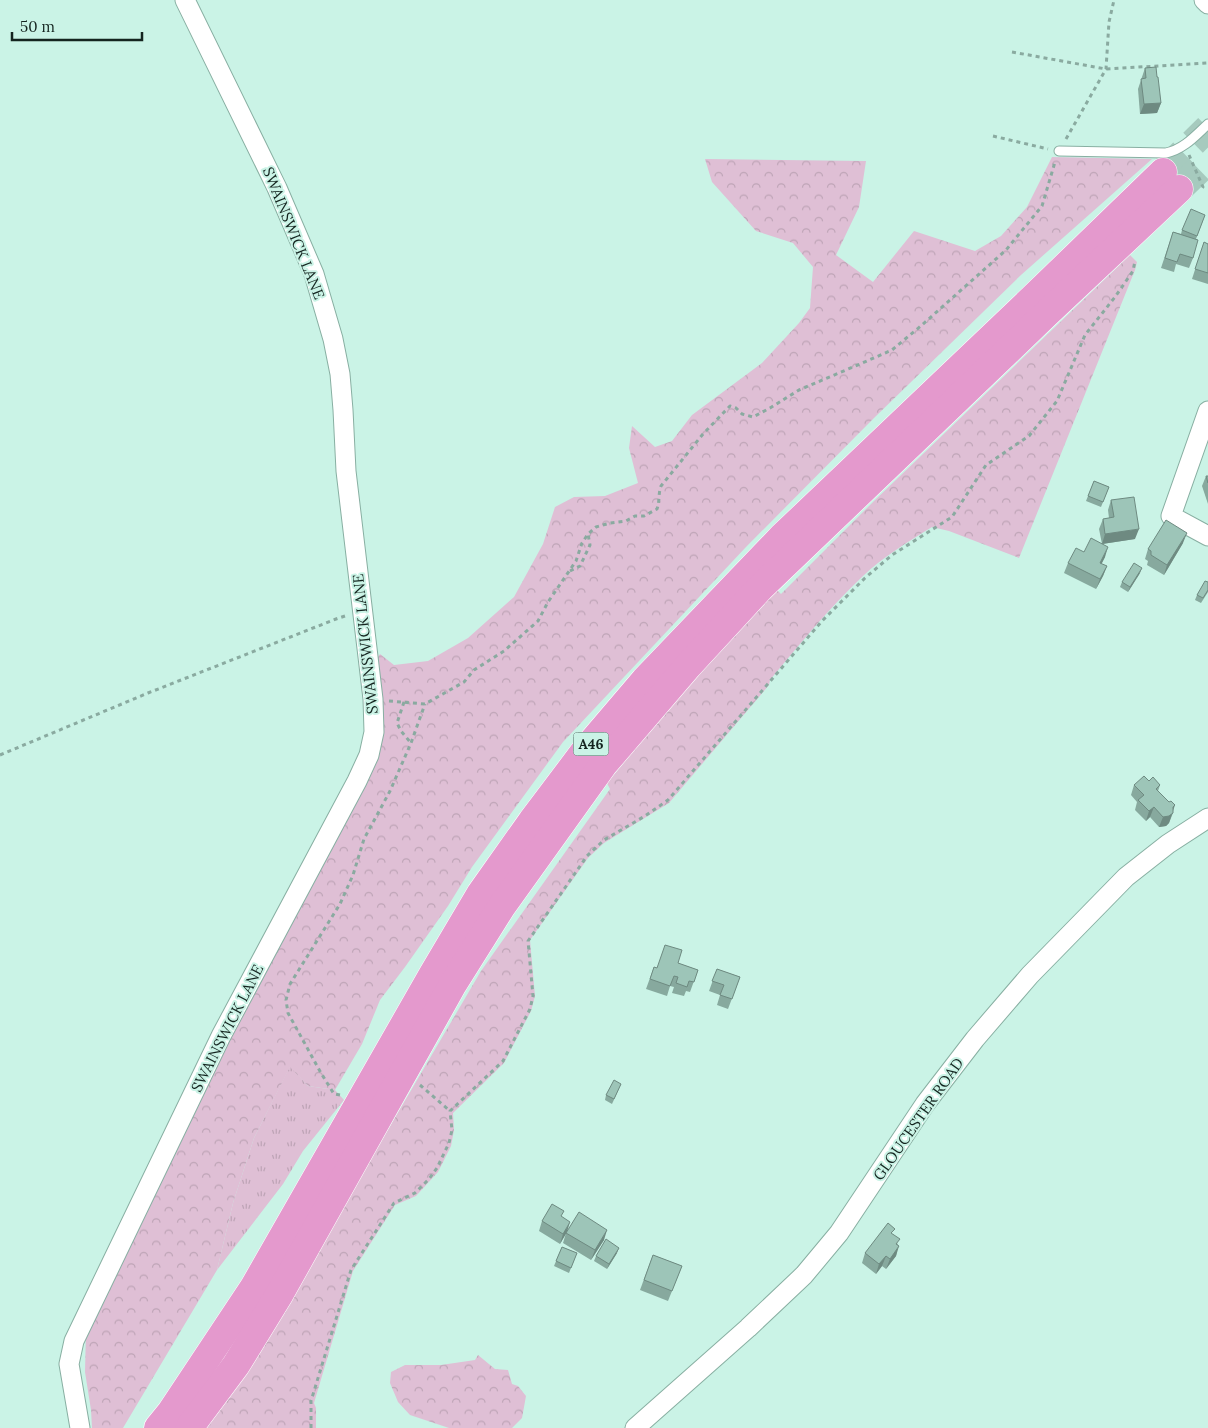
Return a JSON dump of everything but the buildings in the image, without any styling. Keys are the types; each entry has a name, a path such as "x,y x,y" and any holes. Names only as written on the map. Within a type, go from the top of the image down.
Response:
{"highway":[{"name":"A46","path":"158,1428 171,1412 254,1287 432,974 482,893 532,821 588,748 645,680 782,537 1032,298 1179,185"},
{"name":"A46","path":"189,1428 236,1365 279,1294 453,984 492,922 603,765 688,666 760,588 1179,185"}],"street":[{"name":"SWAINSWICK LANE","path":"80,1428 69,1364 74,1341 221,1036 357,781 369,755 374,732 373,699 346,471 340,374 333,339 314,274 277,188 185,0"},
{"path":"1204,0 1208,4"},
{"path":"1208,411 1171,516 1208,536"},
{"name":"GLOUCESTER ROAD","path":"635,1428 748,1328 804,1275 839,1233 925,1104 975,1039 1030,975 1126,877 1168,844 1208,818"}],"lane":[{"path":"1059,151 1166,153 1176,151 1185,145 1208,124"}],"path":[{"path":"373,699 425,704 464,682 474,670 504,651 538,620 548,602 570,572 582,543 588,534 596,527 626,521 635,516 644,516 657,509 660,502 658,495 661,486 703,434 730,406 736,408 742,414 753,417 799,390 892,350 1006,250 1042,206 1059,151 1106,69 1114,0"},
{"path":"1012,52 1106,69 1208,63"},
{"path":"993,136 1059,151"},
{"path":"1179,185 1203,188 1185,145"},
{"path":"450,1111 504,1061 530,1009 533,996 528,941 587,856 604,840 668,800 822,621 865,578 892,555 952,516 986,465 1029,436 1057,401 1085,335 1133,271 1137,253"},
{"path":"570,572 580,566 584,559 590,545 588,534"},
{"path":"0,755 148,693 350,615 361,604"},
{"path":"404,702 397,723 401,732 411,743"},
{"path":"334,1094 288,1013 286,1000 290,984 340,904 353,875 364,839 390,791 411,743 425,704"},
{"path":"310,1428 311,1401 351,1270 394,1203 415,1193 437,1168 449,1143 452,1130 450,1111 417,1082"}],"green space":[{"path":"1052,157 1152,159 1021,275 874,418 746,547 563,742 472,867 448,906 380,1000 362,1044 335,1090 308,1086 290,1067 254,1138 233,1203 217,1270 123,1428 92,1428 85,1372 86,1331 172,1144 259,985 363,786 372,665 380,654 394,665 428,661 468,638 514,597 543,544 555,507 574,497 605,496 638,483 629,448 632,426 655,447 672,441 692,415 762,363 799,323 810,308 813,267 793,243 756,231 712,182 705,159 866,161 859,207 836,255 873,282 914,231 975,251 1001,236 1027,207"},
{"path":"1130,255 1137,262 1135,270 1019,558 949,531 932,527 896,550 863,576 827,613 669,803 604,843 588,858 530,940 535,996 531,1011 504,1063 453,1113 454,1130 451,1146 438,1172 416,1196 395,1205 353,1271 314,1403 316,1408 316,1428 202,1428 335,1220 481,971 610,789 607,783 679,696 777,590 781,594 874,501"},
{"path":"290,1066 308,1086 335,1090 344,1100 303,1151 283,1184 217,1270 233,1203 254,1138"},
{"path":"478,1355 495,1369 508,1370 512,1384 518,1386 526,1396 522,1418 512,1428 449,1428 410,1415 398,1402 390,1383 391,1372 405,1365 441,1365 475,1360"}],"tunnel":[{"path":"1163,172 1208,128"},
{"path":"1179,189 1208,161"}]}
